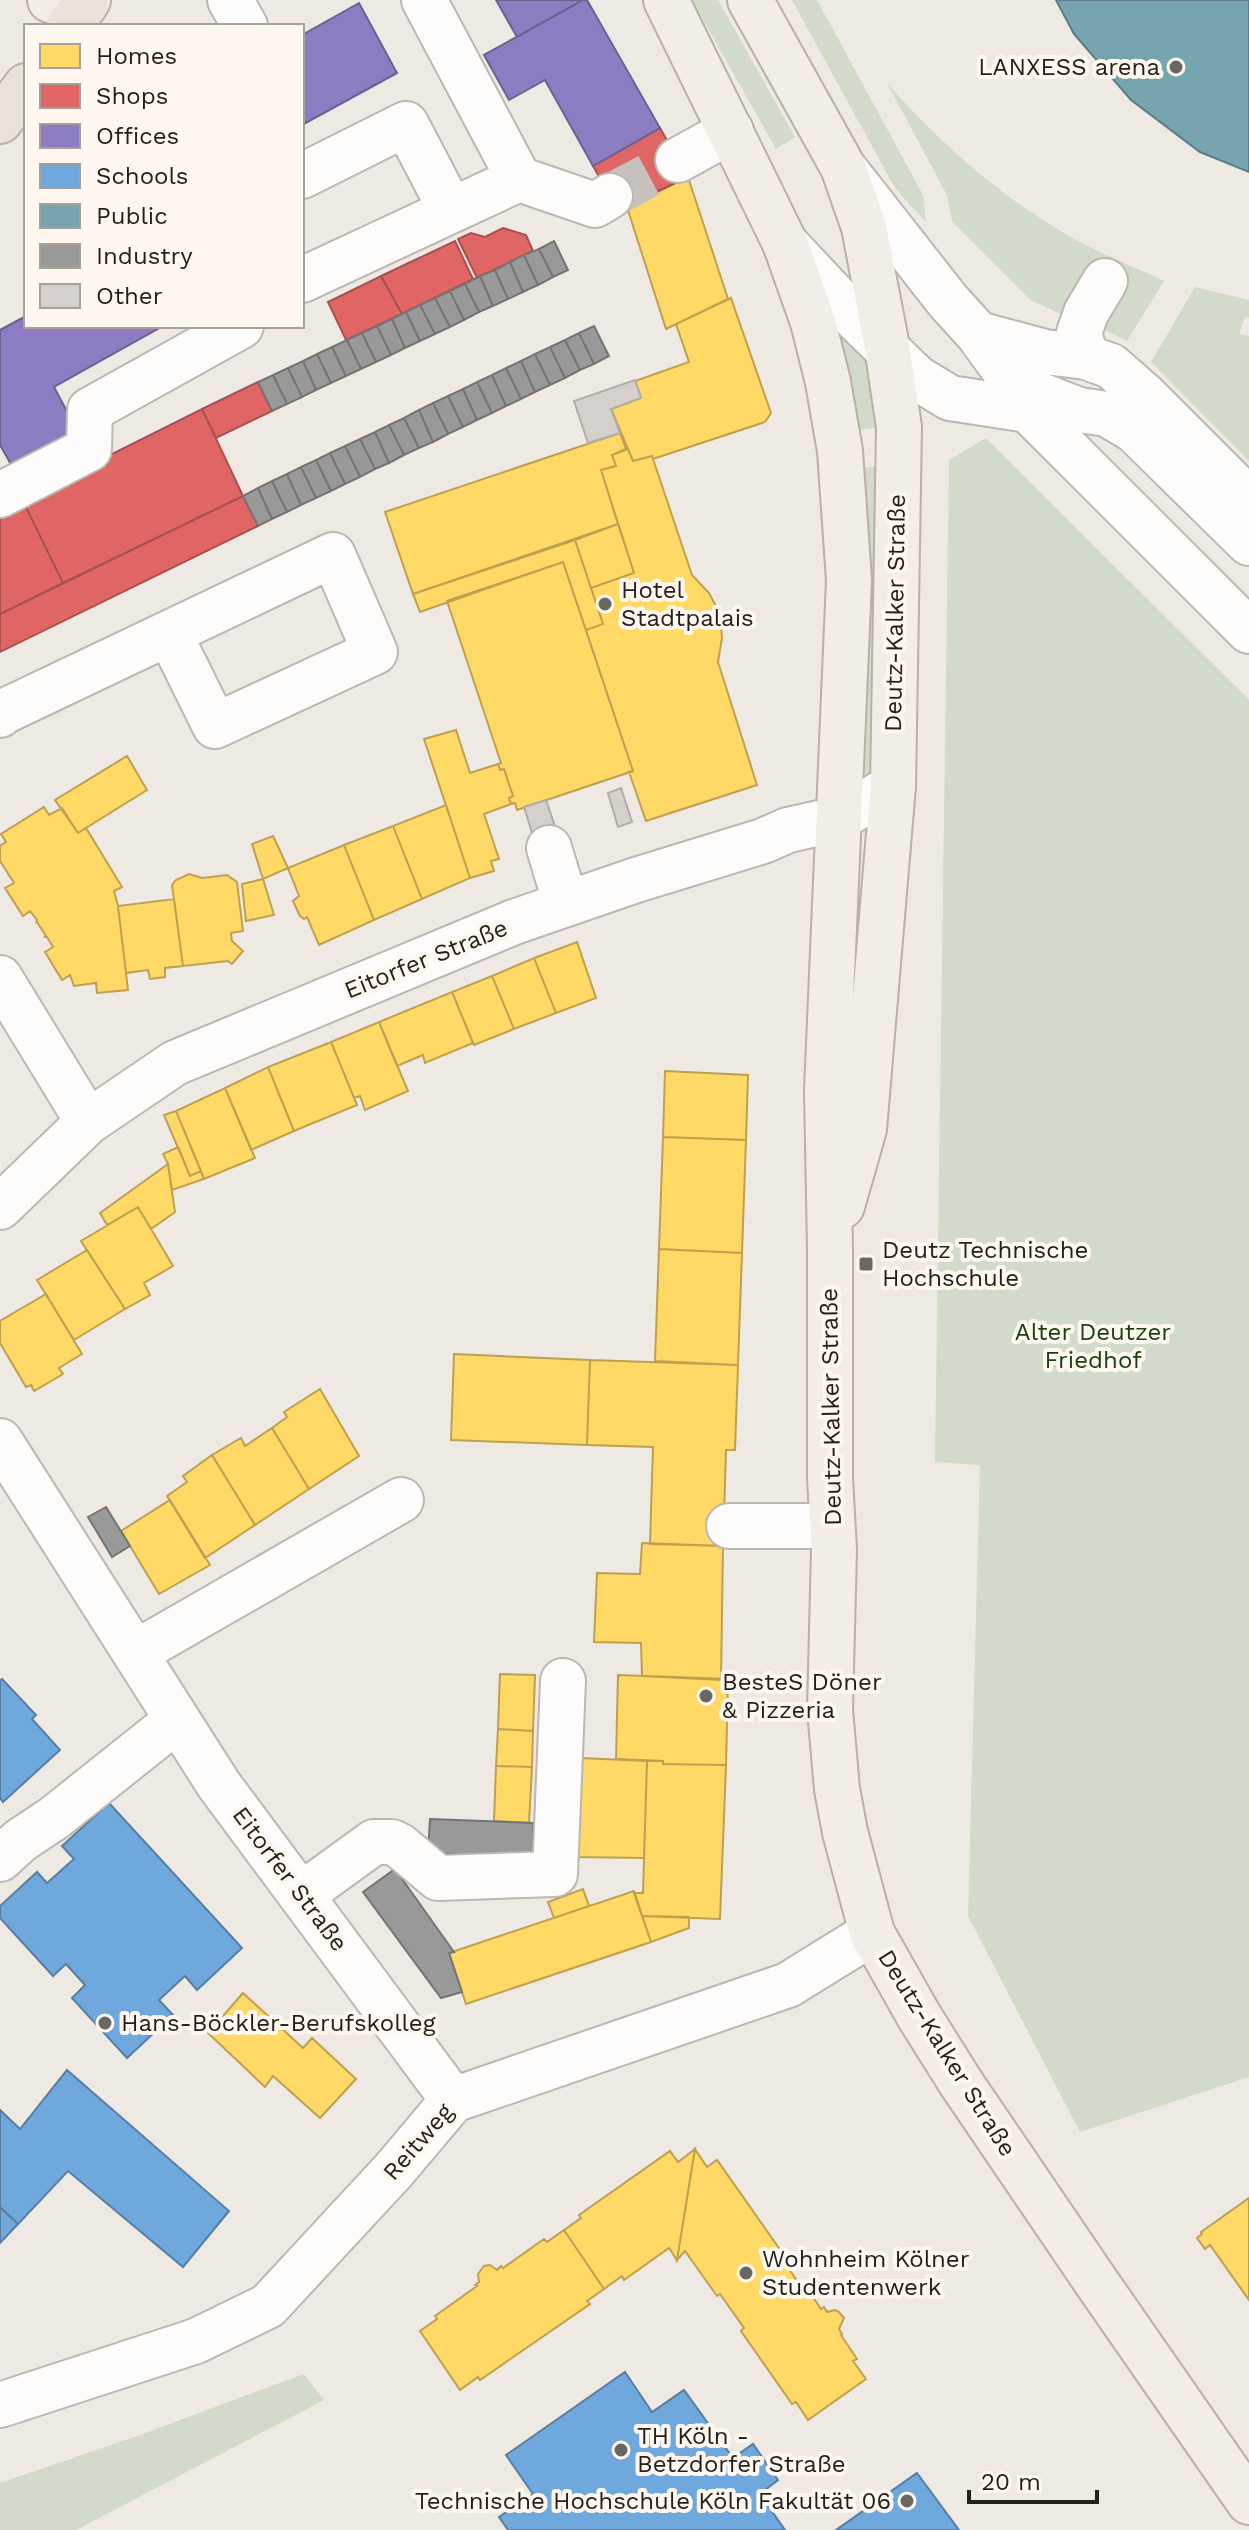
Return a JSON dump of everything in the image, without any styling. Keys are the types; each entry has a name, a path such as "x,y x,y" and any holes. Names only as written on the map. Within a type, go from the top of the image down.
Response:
{"highway":[{"path":"0,121 24,89"}],"main road":[{"name":"Deutz-Kalker Straße","path":"666,0 785,243 813,322 840,451 849,580 827,1090 832,1526 830,1710 837,1789 845,1832 872,1933 919,2016 961,2083 1249,2502"},
{"name":"Deutz-Kalker Straße","path":"750,0 843,167 864,227 899,427 893,786 864,1129 830,1250"}],"street":[{"path":"230,0 244,24"},
{"path":"424,0 519,179 595,205 610,196"},
{"path":"304,175 406,124 451,210"},
{"path":"678,160 731,131"},
{"path":"843,167 948,301 978,334 1021,398 1249,631"},
{"path":"304,279 519,179"},
{"path":"785,243 917,378 950,398 1021,398 1107,414 1134,430 1249,543"},
{"path":"1086,357 1079,333 1086,313 1105,281"},
{"path":"0,495 89,449 90,410 237,328"},
{"path":"978,334 1045,352 1086,357 1111,366 1249,500"},
{"path":"0,715 169,633 333,555 375,652 215,726 169,633"},
{"name":"Eitorfer Straße","path":"0,1207 88,1122 175,1063 514,922 763,841 788,830 838,819 893,786"},
{"path":"549,848 566,904"},
{"path":"0,978 88,1122"},
{"name":"Eitorfer Straße","path":"0,1441 219,1785 453,2100"},
{"path":"135,1653 401,1500"},
{"path":"729,1526 832,1526"},
{"path":"301,1895 374,1842 392,1842 400,1846 438,1878 555,1874 563,1681"},
{"path":"0,1859 177,1720"},
{"name":"Reitweg","path":"0,2405 196,2341 268,2306 394,2170 453,2100 788,1985 872,1933"}],"green space":[{"path":"692,0 718,0 795,137 776,149"},
{"path":"792,0 817,0 923,195 926,222 891,181"},
{"path":"887,83 948,146 1015,201 1076,240 1164,281 1127,341 1099,327 1087,271 1061,314 1032,301 952,221 947,195"},
{"path":"1195,287 1249,300 1249,318 1245,317 1239,334 1249,336 1249,461 1151,362"},
{"path":"834,330 861,336 885,427 855,430"},
{"name":"Alter Deutzer Friedhof","path":"986,438 1249,700 1249,2077 1080,2132 968,1916 980,1465 935,1462 949,460"},
{"path":"888,466 879,765 862,774 859,468"},
{"path":"304,2374 324,2400 76,2530 0,2530 0,2483"}],"building: Homes":[{"path":"688,177 728,299 666,329 627,207"},
{"path":"731,298 771,413 765,422 653,459 652,456 633,461 611,409 641,398 635,381 689,362 676,324"},
{"path":"620,433 626,449 612,455 616,466 601,470 618,524 413,594 385,512"},
{"path":"628,449 633,461 652,456 692,575 709,593 720,614 722,638 718,662 757,785 646,821 629,772 633,771 586,630 603,624 591,588 634,573 601,470 616,466 612,455"},
{"path":"618,524 634,573 591,588 575,540"},
{"path":"575,540 603,624 586,630 563,562 420,612 413,594"},
{"path":"563,562 633,771 517,810 515,803 511,804 509,798 513,796 504,769 500,770 498,764 501,763 447,601"},
{"path":"456,730 470,773 498,764 500,770 504,769 513,796 509,798 511,804 484,814 499,859 491,861 494,871 470,878 424,739"},
{"path":"127,756 147,790 78,833 55,800"},
{"path":"446,805 470,878 422,899 393,826"},
{"path":"44,807 49,815 62,808 78,833 86,828 122,887 114,891 128,990 97,993 96,983 74,986 70,975 62,980 45,952 53,947 44,937 37,920 30,911 23,916 5,888 14,883 0,861 0,846 6,842 1,834"},
{"path":"393,826 422,899 374,920 344,845"},
{"path":"273,836 288,868 263,879 252,844"},
{"path":"344,845 374,920 319,945 307,917 304,919 300,916 293,901 299,896 288,868"},
{"path":"189,874 202,878 227,875 237,882 243,931 231,933 232,941 243,951 232,964 228,961 183,966 172,885"},
{"path":"263,879 274,915 246,921 242,884"},
{"path":"174,899 183,966 165,968 165,977 150,979 148,970 126,973 118,906"},
{"path":"577,942 596,998 556,1013 534,958"},
{"path":"534,958 556,1013 514,1029 492,976"},
{"path":"492,976 514,1029 474,1045 452,992"},
{"path":"452,992 473,1043 425,1063 423,1055 397,1066 379,1022"},
{"path":"379,1022 408,1091 365,1110 360,1096 354,1098 331,1042"},
{"path":"331,1042 357,1105 294,1131 268,1067"},
{"path":"268,1067 294,1131 251,1150 225,1088"},
{"path":"665,1071 748,1075 746,1140 663,1137"},
{"path":"225,1088 255,1158 204,1179 176,1111"},
{"path":"176,1111 201,1171 190,1176 164,1115"},
{"path":"663,1137 746,1140 742,1253 659,1249"},
{"path":"178,1147 190,1176 201,1171 204,1179 172,1190 168,1164 163,1154"},
{"path":"168,1164 175,1212 151,1229 138,1207 107,1225 100,1213"},
{"path":"138,1207 173,1266 144,1283 150,1295 125,1309 81,1241"},
{"path":"659,1249 742,1253 738,1365 655,1361"},
{"path":"87,1250 125,1309 74,1340 37,1280"},
{"path":"46,1294 82,1354 59,1368 63,1374 34,1391 31,1385 26,1387 0,1343 0,1321"},
{"path":"454,1354 590,1360 587,1445 451,1440"},
{"path":"590,1360 738,1365 735,1450 726,1450 723,1546 650,1544 653,1447 587,1445"},
{"path":"320,1389 359,1456 309,1489 272,1428 287,1417 284,1412"},
{"path":"272,1428 309,1489 255,1525 212,1455 241,1438 245,1446"},
{"path":"212,1455 255,1525 205,1558 167,1496 187,1482 183,1476"},
{"path":"170,1500 210,1565 159,1594 121,1531"},
{"path":"642,1543 723,1546 721,1680 642,1676 641,1643 594,1642 597,1573 640,1574"},
{"path":"500,1674 535,1675 533,1731 498,1729"},
{"path":"618,1675 728,1679 726,1765 663,1764 663,1761 616,1759"},
{"path":"498,1729 533,1731 532,1767 496,1766"},
{"path":"580,1758 647,1761 644,1858 575,1857"},
{"path":"647,1761 726,1765 720,1919 642,1916 634,1893 643,1893"},
{"path":"496,1766 532,1767 529,1823 494,1821"},
{"path":"583,1889 589,1906 554,1918 548,1902"},
{"path":"634,1891 651,1942 466,2004 449,1953"},
{"path":"642,1916 689,1917 689,1928 651,1942"},
{"path":"243,1993 303,2048 312,2038 356,2079 320,2118 273,2076 265,2087 208,2033"},
{"name":"Wohnheim Kölner Studentenwerk","path":"695,2149 707,2167 717,2160 781,2251 778,2253 802,2288 805,2285 821,2309 824,2307 827,2312 835,2310 844,2318 839,2329 841,2335 857,2359 853,2361 866,2379 808,2420 796,2402 792,2404 741,2331 744,2328 685,2251 677,2260"},
{"path":"695,2149 677,2260 669,2248 624,2280 622,2276 604,2289 564,2230 581,2218 579,2215 670,2151 678,2162"},
{"path":"1249,2198 1249,2300 1210,2245 1205,2249 1197,2238"},
{"path":"564,2230 604,2289 587,2301 590,2304 480,2380 478,2377 460,2390 420,2331 437,2319 435,2316 477,2286 478,2274 484,2266 490,2265 497,2270 501,2266 503,2268 544,2239 547,2242"}],"building: Shops":[{"path":"660,128 688,177 618,210 593,166"},
{"path":"503,228 526,235 533,251 477,278 458,239 471,233 485,237"},
{"path":"455,241 473,279 402,314 381,276"},
{"path":"381,276 402,314 346,340 328,302"},
{"path":"258,382 272,411 216,438 202,409"},
{"path":"202,409 243,496 63,583 22,499"},
{"path":"243,496 258,526 0,652 0,614"},
{"path":"22,499 63,583 0,614 0,510"}],"building: Offices":[{"path":"496,0 583,0 517,37"},
{"path":"587,0 660,128 593,166 545,80 509,100 484,55"},
{"path":"359,3 397,73 304,124 304,34"},
{"path":"24,317 24,328 159,328 54,387 78,432 13,468 0,445 0,330"}],"building: Schools":[{"path":"2,1679 36,1715 32,1719 60,1750 3,1802 0,1798"},
{"path":"109,1803 242,1948 197,1990 185,1976 159,2000 173,2015 127,2058 72,1998 85,1985 66,1964 53,1976 0,1918 0,1906 37,1872 47,1883 74,1859 62,1846"},
{"path":"67,2070 229,2211 183,2267 68,2171 18,2224 0,2207 0,2110 20,2129"},
{"path":"0,2207 18,2224 0,2243"},
{"name":"TH Köln - Betzdorfer Straße","path":"625,2372 652,2412 684,2390 733,2458 753,2444 778,2480 760,2494 785,2530 508,2530 499,2517 533,2494 506,2455"},
{"name":"Technische Hochschule Köln Fakultät 06","path":"917,2473 959,2530 836,2530"}],"building: Public":[{"name":"LANXESS arena","path":"1056,0 1249,0 1249,172 1200,152 1131,100 1074,34"}],"building: Industry":[{"path":"554,241 568,270 553,277 539,249"},
{"path":"539,249 553,277 538,285 524,255"},
{"path":"524,255 538,285 523,292 510,262"},
{"path":"510,262 523,292 508,299 495,270"},
{"path":"495,270 508,299 493,306 480,276"},
{"path":"480,276 493,306 479,312 465,284"},
{"path":"465,284 479,312 464,320 450,291"},
{"path":"450,291 464,320 450,327 435,298"},
{"path":"435,298 450,327 435,334 420,305"},
{"path":"420,305 435,334 420,341 406,312"},
{"path":"406,312 420,341 405,348 392,319"},
{"path":"392,319 405,348 391,355 377,326"},
{"path":"377,326 391,355 376,362 362,333"},
{"path":"594,326 609,356 594,364 579,333"},
{"path":"362,333 376,362 361,369 347,340"},
{"path":"579,333 594,364 580,370 565,340"},
{"path":"347,340 361,369 346,376 332,347"},
{"path":"565,340 580,370 565,378 550,347"},
{"path":"332,347 346,376 331,383 317,354"},
{"path":"550,347 565,378 550,385 535,354"},
{"path":"317,354 331,383 316,390 303,361"},
{"path":"535,354 550,385 535,392 521,361"},
{"path":"303,361 316,390 302,397 288,368"},
{"path":"521,361 535,392 521,399 506,368"},
{"path":"288,368 302,397 287,404 273,375"},
{"path":"506,368 521,399 506,406 492,375"},
{"path":"273,375 287,404 272,411 258,382"},
{"path":"492,375 506,406 492,413 477,382"},
{"path":"477,382 492,413 477,420 463,389"},
{"path":"463,389 477,420 463,427 448,396"},
{"path":"448,396 463,427 448,434 433,403"},
{"path":"433,403 448,434 433,442 419,410"},
{"path":"419,410 433,442 419,448 404,418"},
{"path":"404,418 419,448 404,455 389,425"},
{"path":"389,425 404,455 389,463 375,432"},
{"path":"375,432 389,463 375,469 360,439"},
{"path":"360,439 375,469 360,477 345,446"},
{"path":"345,446 360,477 345,484 330,453"},
{"path":"330,453 345,484 331,491 316,460"},
{"path":"316,460 331,491 316,498 301,467"},
{"path":"301,467 316,498 301,505 287,474"},
{"path":"287,474 301,505 287,512 272,481"},
{"path":"272,481 287,512 272,519 258,488"},
{"path":"258,488 272,519 258,526 243,496"},
{"path":"106,1507 130,1546 112,1557 88,1517"},
{"path":"430,1819 533,1823 533,1857 428,1853"},
{"path":"395,1869 454,1952 449,1953 462,1992 441,1998 363,1892"}],"building: Other":[{"path":"635,380 641,398 611,409 620,433 588,443 574,401"},
{"path":"621,788 632,822 618,827 608,793"},
{"path":"546,800 561,844 538,852 524,807"}],"tunnel":[{"path":"610,196 678,160"}],"place":[{"name":"LANXESS arena","path":"1176,67"},
{"name":"Hotel Stadtpalais","path":"605,604"},
{"name":"Deutz Technische Hochschule","path":"866,1264"},
{"name":"BesteS Döner & Pizzeria","path":"706,1696"},
{"name":"Hans-Böckler-Berufskolleg","path":"105,2023"},
{"name":"Wohnheim Kölner Studentenwerk","path":"746,2273"},
{"name":"TH Köln - Betzdorfer Straße","path":"621,2450"},
{"name":"Technische Hochschule Köln Fakultät 06","path":"907,2501"}]}
